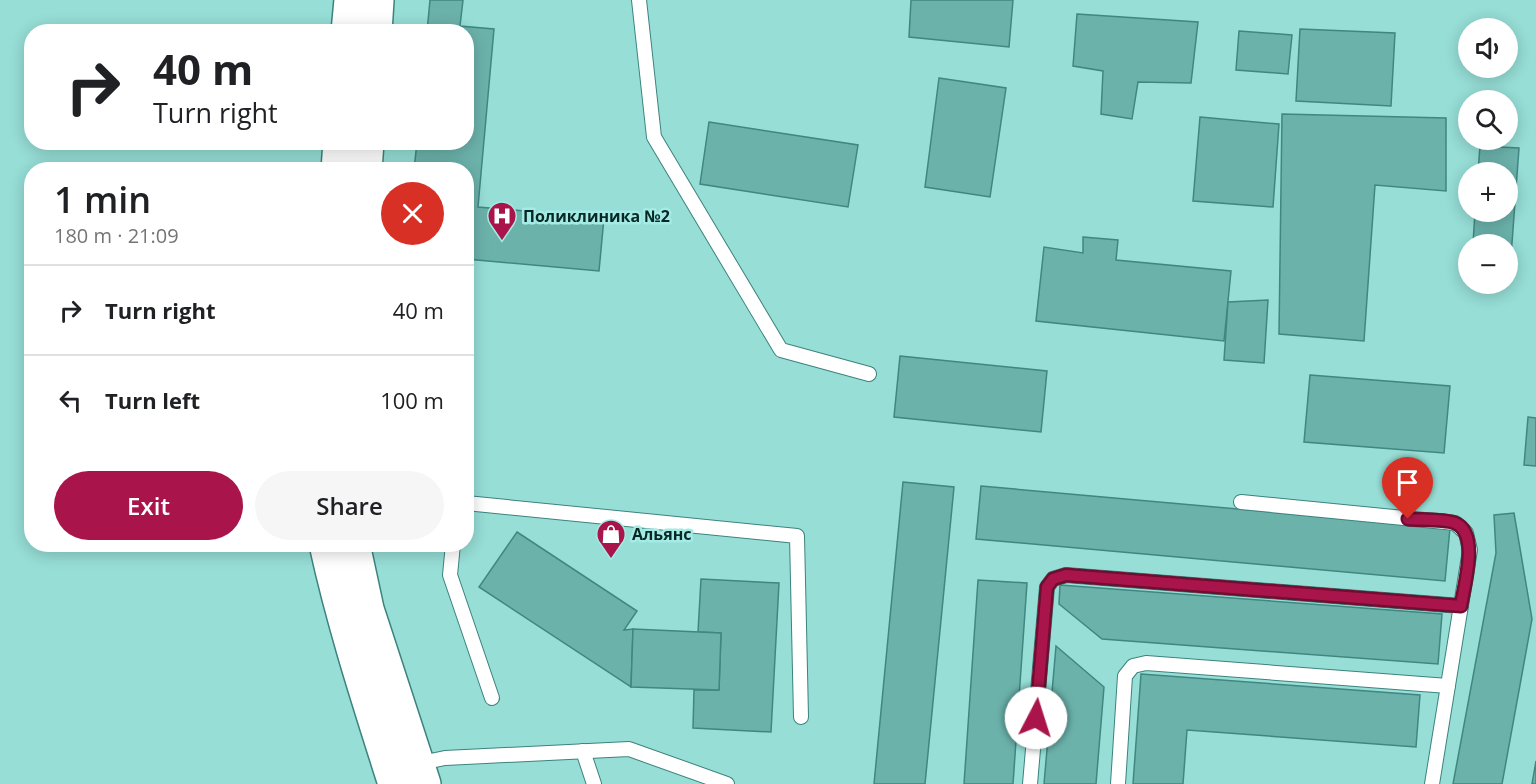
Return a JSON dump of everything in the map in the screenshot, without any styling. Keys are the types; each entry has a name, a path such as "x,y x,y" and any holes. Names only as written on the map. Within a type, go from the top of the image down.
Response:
{"main road":[{"path":"349,24 351,0"},
{"path":"376,24 377,0"},
{"path":"329,552 337,593 365,692 412,777"},
{"path":"355,552 412,777"}],"lane":[{"path":"639,0 654,136 782,350 869,374"},
{"path":"1241,502 1455,523 1466,533 1470,550 1432,784"},
{"path":"474,504 797,536 801,717"},
{"path":"452,552 450,575 492,698"},
{"path":"1030,784 1047,587 1053,579 1066,575 1461,606"},
{"path":"1118,784 1125,676 1133,666 1146,663 1448,686"},
{"path":"412,777 445,758 629,749 727,784"},
{"path":"583,751 594,784"}],"building":[{"path":"430,0 463,0 460,24 428,24"},
{"path":"911,0 1013,0 1009,47 909,37"},
{"path":"1077,14 1198,22 1191,83 1138,82 1132,119 1101,114 1103,71 1073,66"},
{"path":"474,27 494,29 478,207 604,218 599,271 474,260 474,162 415,162 416,150 474,150"},
{"path":"1300,29 1395,33 1391,106 1296,101"},
{"path":"1239,31 1292,35 1288,74 1236,70"},
{"path":"939,78 1006,88 990,197 925,187"},
{"path":"1282,114 1446,118 1446,191 1375,185 1364,341 1279,334"},
{"path":"1200,117 1279,124 1273,207 1193,201"},
{"path":"709,122 858,145 848,207 700,184"},
{"path":"1519,148 1518,162 1479,162 1480,150 1518,150"},
{"path":"1474,222 1514,222 1513,234 1474,234"},
{"path":"1083,237 1118,240 1116,260 1231,271 1224,341 1036,321 1044,247 1083,253"},
{"path":"1268,300 1264,363 1224,360 1228,302"},
{"path":"900,356 1047,371 1041,432 894,417"},
{"path":"1310,375 1450,386 1444,453 1304,442"},
{"path":"1528,417 1536,418 1536,466 1524,465"},
{"path":"903,482 954,487 925,784 874,784"},
{"path":"981,486 1450,528 1445,581 976,539"},
{"path":"1514,513 1532,619 1502,784 1453,784 1496,553 1494,515"},
{"path":"517,532 637,611 624,630 633,629 631,687 479,587"},
{"path":"701,579 779,583 771,732 693,728 694,690 719,690 721,633 698,632"},
{"path":"978,580 1027,583 1013,784 964,784"},
{"path":"1060,585 1442,614 1438,664 1102,639 1059,604"},
{"path":"633,629 721,633 719,690 631,687"},
{"path":"1056,646 1104,687 1096,784 1044,784"},
{"path":"1141,674 1420,695 1416,747 1187,730 1183,784 1133,784"},
{"path":"1536,761 1536,784 1532,784"}],"place":[{"name":"Поликлиника №2","path":"502,242"},
{"name":"Альянс","path":"611,560"}],"route":[{"path":"1036,718 1047,587 1053,579 1066,575 1461,606 1470,550 1466,533 1455,523 1408,519"}]}
